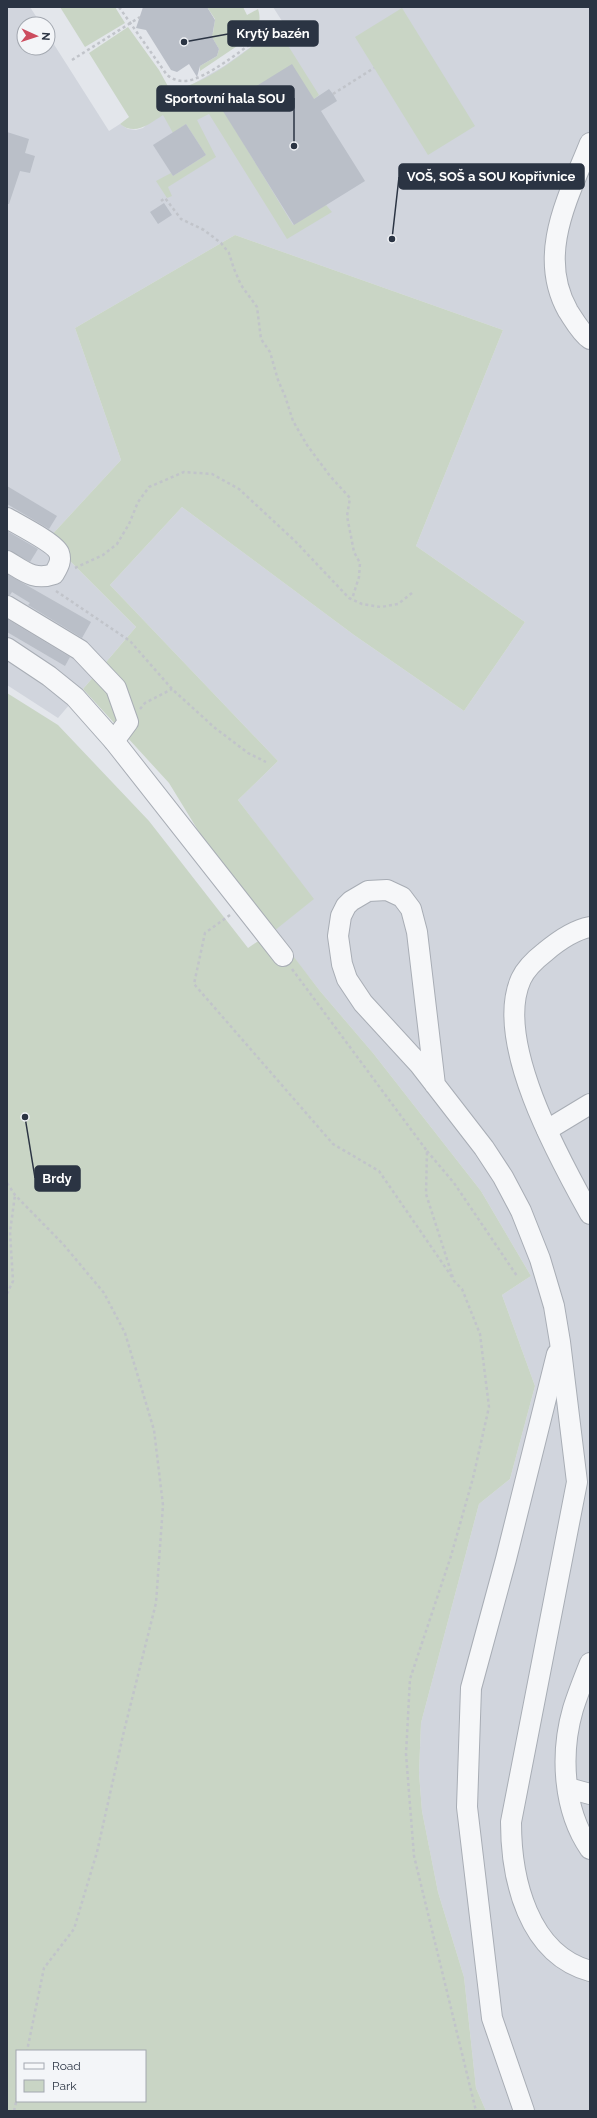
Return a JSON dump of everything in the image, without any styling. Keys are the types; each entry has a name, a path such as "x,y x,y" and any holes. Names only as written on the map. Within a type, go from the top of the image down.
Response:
{"lane":[{"path":"590,143 558,222 554,252 555,272 565,306 573,320 590,339"},
{"path":"7,518 58,551 59,565 54,574 44,578 34,577 7,561"},
{"path":"7,606 80,650 116,688 128,722 114,741"},
{"path":"7,648 49,676 75,697 114,741 283,956"},
{"path":"435,1085 417,932 411,909 402,897 392,892 380,889 368,891 351,901 346,906 341,916 338,942 345,974 363,1003 419,1064 435,1085 484,1148 503,1177 520,1211 542,1265 554,1306 583,1484 511,1822 511,1848 520,1890 539,1935 552,1952 576,1966 590,1971"},
{"path":"590,927 562,939 534,961 522,977 516,996 516,1025 524,1072 557,1155 590,1214"},
{"path":"547,1130 590,1104"},
{"path":"524,2111 492,2010 467,1808 471,1688 506,1559 560,1342"},
{"path":"588,1673 573,1709 568,1733 566,1763 568,1788 575,1820 590,1849"},
{"path":"568,1788 590,1794"}],"path":[{"path":"120,7 129,23 167,75 173,80 180,81 193,80 211,70 278,23"},
{"path":"72,60 140,17"},
{"path":"333,94 374,68"},
{"path":"161,201 166,198 181,219 204,230 221,243 229,253 241,285 256,307 261,339 270,352 278,380 293,420 307,445 330,476 350,498 347,516 354,552 360,563 359,576 352,599"},
{"path":"54,574 90,562 104,555 117,544 129,524 138,502 149,487 184,472 212,474 239,489 352,599 362,604 381,607 398,604 412,593"},
{"path":"34,577 130,641 172,689 215,728 248,753 266,762"},
{"path":"128,722 145,703 172,689"},
{"path":"242,905 205,933 194,984 333,1144 379,1171 454,1281 462,1289 480,1334 490,1407 473,1478 451,1556 410,1679 406,1754 414,1856 476,2111"},
{"path":"283,956 427,1151 454,1183 517,1276"},
{"path":"427,1151 426,1194 454,1281"},
{"path":"7,1183 15,1196 63,1244 104,1293 125,1333 154,1430 163,1505 156,1603 124,1731 97,1852 74,1929 44,1968 27,2050"},
{"path":"7,1294 13,1281 10,1232 15,1196"}],"shaded area":[{"path":"7,7 30,7 36,16 16,16 16,56 56,56 56,48 109,131 120,124 128,129 136,130 143,128 183,88 193,84 224,66 272,32 273,25 282,21 273,7 590,7 590,2111 486,2111 476,2088 464,1977 438,1892 422,1811 419,1773 421,1723 479,1504 510,1479 535,1386 502,1295 531,1276 481,1191 373,1053 320,991 273,931 313,899 238,800 278,761 110,585 182,507 354,635 464,711 525,622 416,546 503,330 235,235 75,328 121,460 48,539 136,627 58,718 7,685"}],"green space":[{"path":"60,7 115,7 125,23 85,47"},
{"path":"207,7 243,7 247,15 258,9 260,19 257,30 252,36 200,71 200,66 217,56 219,49 210,34 213,33 215,19"},
{"path":"402,8 475,126 428,155 355,37"},
{"path":"128,27 159,70 170,90 198,82 212,74 240,56 277,28 319,95 314,99 222,108 293,225 326,205 332,212 287,239 209,114 197,120 216,157 168,187 172,196 167,198 156,181 171,173 173,176 206,155 186,124 173,133 163,115 147,125 137,129 131,129 120,124 129,117 89,53"},
{"path":"235,235 503,330 416,546 525,622 464,711 354,635 182,507 110,585 278,761 238,800 314,899 274,931 320,991 373,1053 481,1191 531,1276 502,1295 535,1386 510,1479 479,1504 421,1723 419,1773 422,1811 438,1892 464,1977 476,2088 486,2111 7,2111 7,693 58,725 149,821 248,948 273,931 207,845 169,783 83,689 136,627 48,539 121,460 75,328"}],"building":[{"path":"143,7 207,7 215,20 212,37 219,49 217,56 200,66 197,77 189,64 177,72 171,70 146,30 136,28"},
{"path":"292,64 314,99 329,89 333,94 337,101 321,111 365,181 294,225 221,108"},
{"path":"186,124 206,155 173,176 153,145"},
{"path":"7,132 29,139 25,153 35,156 30,173 20,171 9,204 7,204"},
{"path":"164,203 172,215 158,224 150,212"},
{"path":"7,486 57,516 49,529 7,504"},
{"path":"7,531 38,549 30,562 7,550"},
{"path":"7,574 91,622 82,638 28,605 30,603 12,592 10,595 7,595"},
{"path":"7,619 70,657 65,666 7,632"}],"place":[{"name":"Krytý bazén","path":"184,42"},
{"name":"Sportovní hala SOU","path":"294,146"},
{"name":"VOŠ, SOŠ a SOU Kopřivnice","path":"392,239"},
{"name":"Brdy","path":"25,1117"}]}
